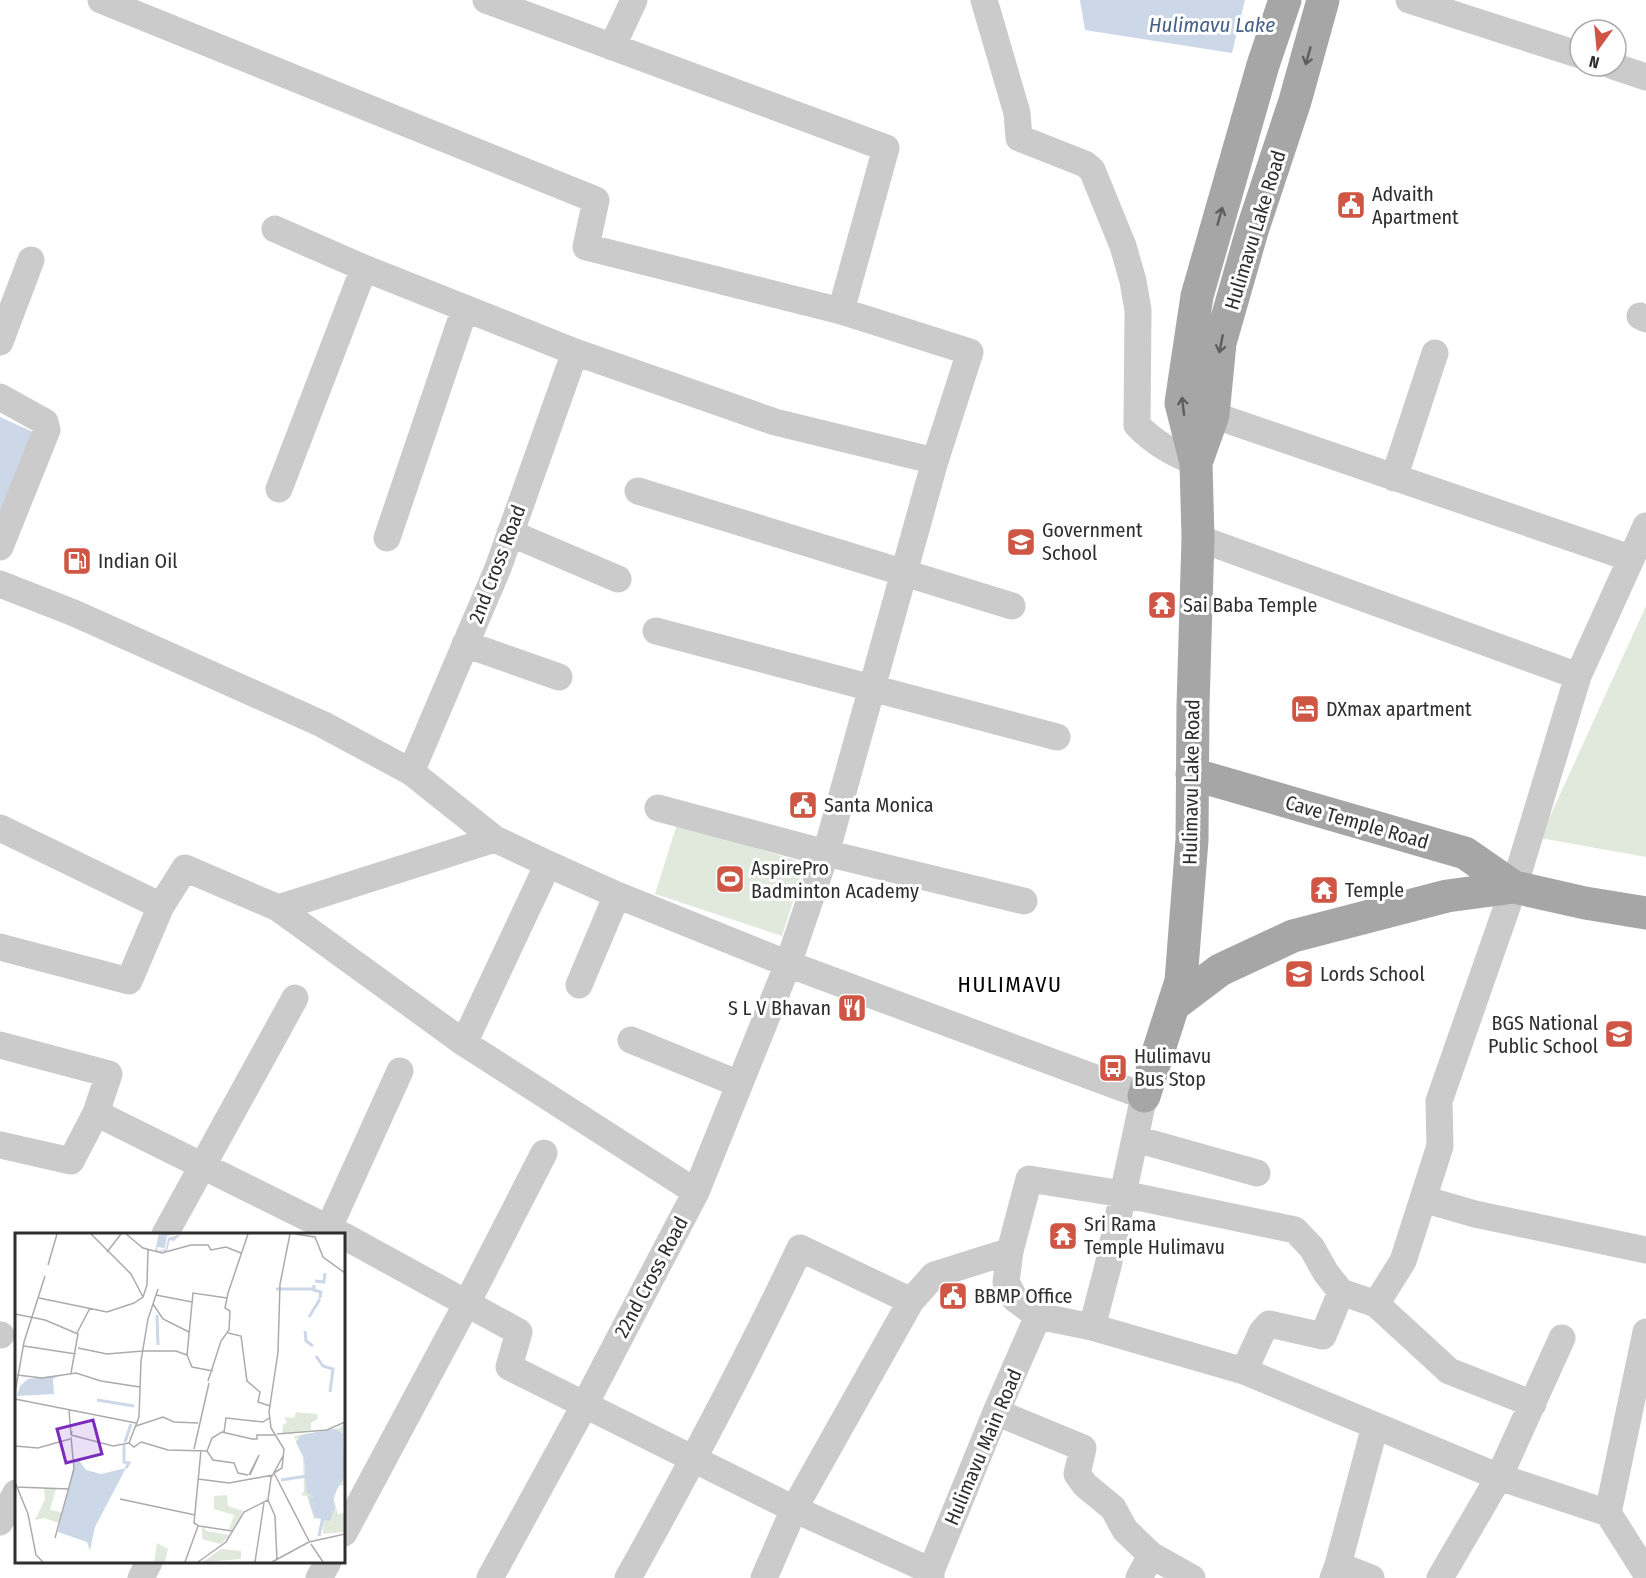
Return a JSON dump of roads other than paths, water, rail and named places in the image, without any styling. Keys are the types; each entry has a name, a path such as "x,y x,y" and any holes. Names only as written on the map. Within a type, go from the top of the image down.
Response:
{"main road":[{"name":"Hulimavu Lake Road","path":"1144,1096 1181,981 1192,840 1198,538 1196,463 1181,403 1197,296 1263,65 1285,0"},
{"name":"Hulimavu Lake Road","path":"1196,463 1212,415 1221,344 1252,231 1295,101 1323,0"},
{"name":"Cave Temple Road","path":"1192,774 1465,853 1514,887"},
{"name":"Cave Temple Road","path":"1175,1004 1220,970 1293,936 1447,896 1514,887 1585,903 1646,913"}],"street":[{"path":"101,0 596,200 586,246 841,312 886,148 486,0"},
{"path":"612,46 634,0"},
{"path":"984,0 1017,113 1019,138 1085,164 1092,170 1123,246 1138,310 1137,425 1149,438 1173,453 1196,463"},
{"path":"1409,0 1568,51"},
{"path":"1628,71 1646,77"},
{"path":"275,229 364,268 575,352 775,422 935,461"},
{"path":"0,342 31,260"},
{"path":"279,489 364,268"},
{"path":"387,538 465,308"},
{"name":"22nd Cross Road","path":"490,1578 584,1406 696,1192 788,964 826,853 935,461 970,352 841,312"},
{"name":"2nd Cross Road","path":"411,772 498,568 575,352"},
{"path":"1394,478 1435,353"},
{"path":"0,397 45,422 47,430 0,548"},
{"path":"1212,415 1630,558"},
{"path":"639,491 1012,606"},
{"path":"1376,1304 1403,1261 1423,1199 1440,1146 1439,1101 1514,887 1578,676 1646,526"},
{"path":"510,533 618,579"},
{"path":"1198,538 1578,676"},
{"path":"0,584 74,613 321,724 411,772 495,839 617,895 788,964 1144,1096 1108,1266 1092,1327"},
{"path":"656,631 1057,737"},
{"path":"465,644 559,677"},
{"path":"658,808 826,853 1024,901"},
{"path":"0,828 161,906"},
{"path":"278,909 495,839"},
{"path":"464,1042 548,864"},
{"path":"0,947 129,981 161,906 184,868 278,909 464,1042 696,1192"},
{"path":"579,985 617,895"},
{"path":"166,1233 204,1167 295,998"},
{"path":"631,1040 739,1084"},
{"path":"0,1045 109,1074 96,1113 71,1161 0,1145"},
{"path":"96,1113 335,1233 400,1071"},
{"path":"1136,1139 1257,1173"},
{"path":"345,1531 544,1154"},
{"path":"1533,1404 1449,1371 1376,1304 1341,1292 1326,1273 1312,1248 1295,1230 1123,1194 1029,1179 1010,1251 1006,1282 1015,1299 1038,1316 1092,1327 1244,1371 1439,1450 1499,1477 1608,1513 1646,1573"},
{"path":"1423,1199 1475,1214 1646,1250"},
{"path":"345,1238 519,1332 509,1367 584,1406 931,1575"},
{"path":"628,1578 694,1460 800,1248 911,1301"},
{"path":"764,1578 794,1509 911,1301 934,1275 1010,1251"},
{"path":"1244,1371 1262,1332 1269,1324 1323,1336 1341,1292"},
{"name":"Hulimavu Main Road","path":"931,1575 996,1412 1038,1316"},
{"path":"1608,1513 1646,1332"},
{"path":"1440,1578 1499,1477 1562,1338"},
{"path":"996,1412 1083,1448 1077,1474 1084,1485 1113,1508 1145,1567 1192,1578"},
{"path":"1371,1578 1336,1571 1375,1426"},
{"path":"0,1522 15,1495"},
{"path":"141,1578 149,1563"},
{"path":"319,1578 327,1563"}],"water":[{"name":"Hulimavu Lake","path":"1080,0 1245,0 1232,53 1085,30"},
{"path":"0,417 33,432 0,524"}],"place":[{"name":"Advaith Apartment","path":"1351,205"},
{"name":"Government School","path":"1021,542"},
{"name":"Indian Oil","path":"77,561"},
{"name":"Sai Baba Temple","path":"1162,605"},
{"name":"DXmax apartment","path":"1305,709"},
{"name":"Santa Monica","path":"803,805"},
{"name":"AspirePro Badminton Academy","path":"730,879"},
{"name":"Temple","path":"1324,890"},
{"name":"Lords School","path":"1299,974"},
{"name":"S L V Bhavan","path":"852,1008"},
{"name":"BGS National Public School","path":"1619,1034"},
{"name":"Hulimavu Bus Stop","path":"1113,1068"},
{"name":"Sri Rama Temple Hulimavu","path":"1063,1236"},
{"name":"BBMP Office","path":"953,1296"}],"district":[{"name":"HULIMAVU","path":"1010,984"}]}
